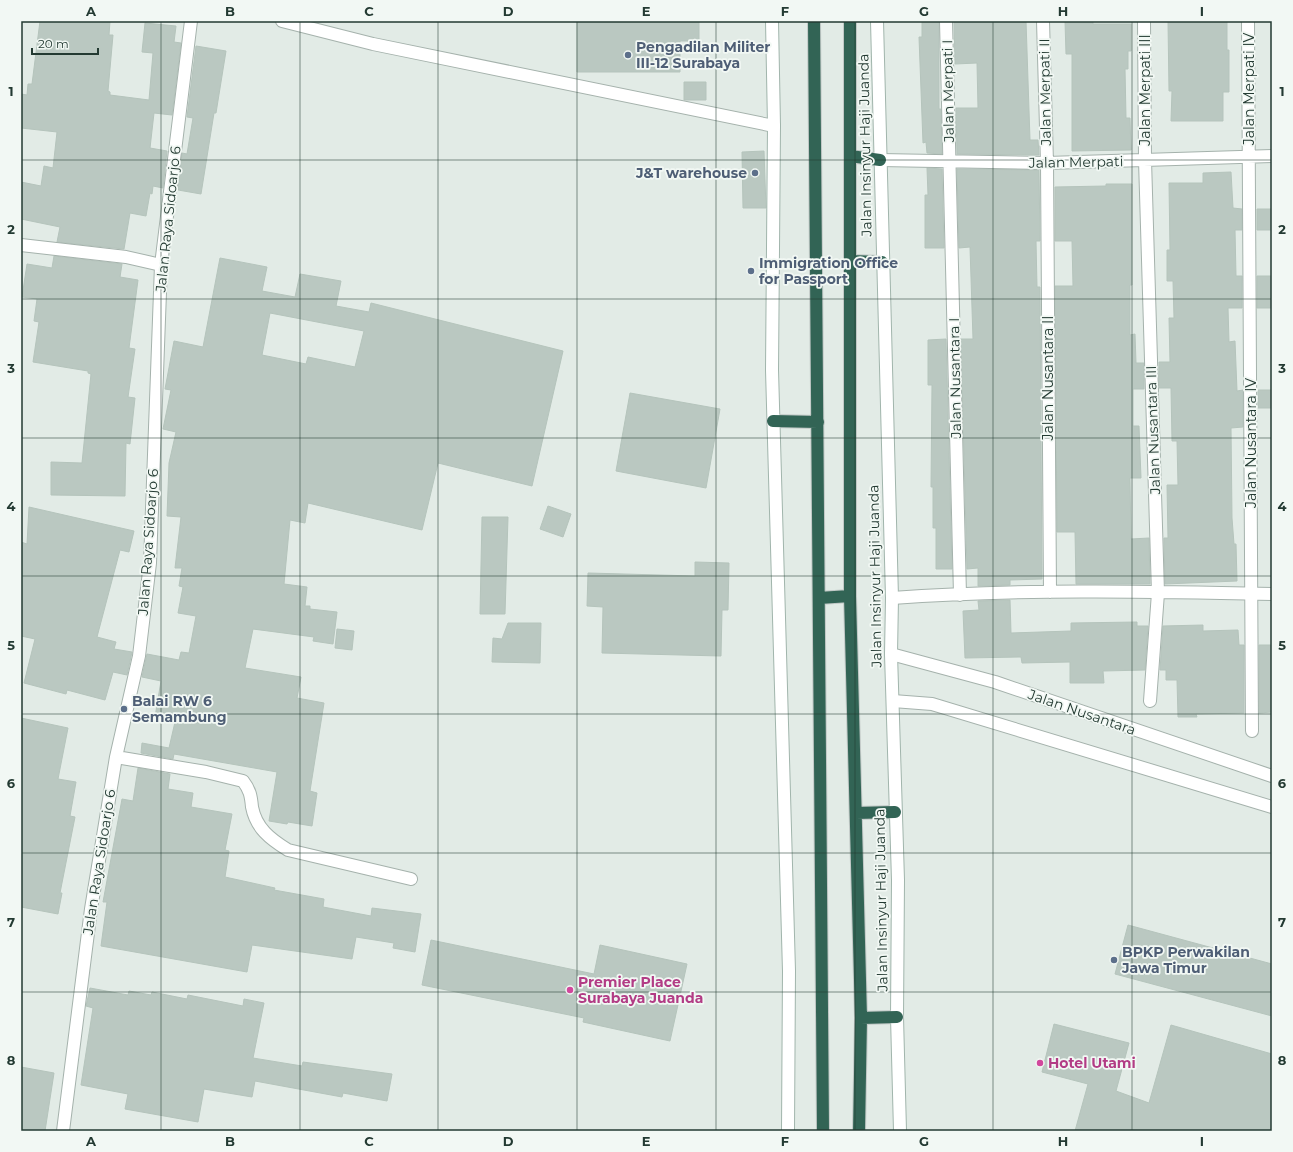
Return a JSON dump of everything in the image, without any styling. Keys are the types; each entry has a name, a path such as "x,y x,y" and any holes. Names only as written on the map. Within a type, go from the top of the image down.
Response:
{"highway":[{"path":"814,21 824,1131"},
{"name":"Jalan Insinyur Haji Juanda","path":"850,21 850,596 861,1018 859,1131"},
{"path":"850,156 880,160"},
{"path":"850,261 882,262"},
{"path":"773,420 818,422"},
{"path":"819,598 850,596"},
{"path":"856,813 895,812"},
{"path":"861,1018 897,1017"}],"street":[{"name":"Jalan Raya Sidoarjo 6","path":"63,1131 91,909 116,757 139,656 150,563 161,266 191,21"},
{"path":"282,21 372,44 774,126"},
{"path":"772,21 774,126 773,420 789,971 788,1131"},
{"name":"Jalan Insinyur Haji Juanda","path":"877,21 882,262 892,598 891,654 898,880 897,1017 900,1131"},
{"name":"Jalan Merpati I","path":"946,21 950,161"},
{"name":"Jalan Merpati II","path":"1043,21 1047,163"},
{"name":"Jalan Merpati III","path":"1144,21 1145,160"},
{"name":"Jalan Merpati IV","path":"1248,21 1249,156"},
{"name":"Jalan Nusantara IV","path":"1249,156 1252,731"},
{"name":"Jalan Merpati","path":"880,160 1047,163 1272,156"},
{"name":"Jalan Nusantara III","path":"1145,160 1158,593 1150,701"},
{"name":"Jalan Nusantara I","path":"950,161 960,595"},
{"name":"Jalan Nusantara II","path":"1047,163 1050,592"},
{"path":"21,246 126,257 161,266"},
{"path":"892,598 1050,592 1272,594"},
{"name":"Jalan Nusantara","path":"891,654 995,682 1272,776"},
{"path":"893,702 932,704 1272,808"},
{"path":"116,757 206,772 243,781 250,790 257,824 272,840 288,850 411,879"}],"building":[{"path":"40,21 110,21 109,35 113,35 108,91 110,92 110,95 149,100 153,53 142,52 145,23 176,26 174,42 181,43 172,115 154,113 150,148 167,151 163,188 153,186 152,194 150,193 146,216 130,213 124,249 57,242 60,227 21,219 21,182 41,186 44,166 53,168 57,132 21,128 21,94 27,95 28,84 32,84"},
{"name":"Pengadilan Militer III-12 Surabaya","path":"577,21 699,21 699,41 680,41 680,72 577,72"},
{"path":"922,21 939,21 939,109 941,109 942,154 927,153 926,142 923,143 919,37 922,37"},
{"path":"954,21 1026,21 1030,140 1038,140 1039,155 957,154 956,108 978,108 977,63 955,64"},
{"path":"1065,21 1093,21 1093,24 1131,24 1131,51 1128,51 1128,69 1125,69 1126,118 1130,118 1131,150 1072,151 1072,54 1066,54"},
{"path":"1168,21 1227,21 1229,92 1223,92 1223,121 1171,121 1172,91 1169,91"},
{"path":"196,46 226,51 201,194 178,190 182,153 187,154 193,118 187,117"},
{"path":"684,82 706,82 706,100 684,100"},
{"path":"764,151 766,208 743,208 742,152"},
{"path":"927,168 942,169 944,248 925,248 925,195 928,195"},
{"path":"957,169 1039,170 1040,241 1036,241 1037,287 1040,287 1042,579 1010,580 1010,585 978,586 978,568 967,569 961,339 973,339 970,247 959,248"},
{"path":"1231,172 1233,208 1242,209 1242,230 1235,230 1236,276 1242,276 1242,308 1228,308 1229,342 1235,341 1237,391 1243,390 1243,427 1231,428 1232,518 1234,544 1236,544 1237,581 1165,584 1164,538 1168,538 1167,485 1178,485 1177,441 1172,441 1171,388 1159,388 1159,362 1170,362 1169,318 1174,318 1173,281 1167,281 1167,250 1170,250 1169,183 1203,183 1203,173"},
{"path":"1106,184 1132,184 1132,285 1130,285 1130,335 1135,334 1136,363 1144,363 1144,389 1133,389 1133,426 1139,426 1141,478 1130,478 1131,539 1149,538 1150,584 1076,584 1075,532 1057,532 1055,286 1073,286 1072,241 1055,241 1055,187 1106,186"},
{"path":"1257,209 1272,209 1272,230 1257,230"},
{"path":"54,256 122,264 120,277 138,280 129,348 135,349 128,397 135,398 130,444 126,443 125,496 51,495 51,462 82,463 91,374 88,373 88,371 33,362 39,322 34,321 37,299 22,297 27,264 52,268"},
{"path":"220,258 267,267 262,291 295,297 300,274 341,281 336,306 369,312 371,303 563,351 532,486 438,463 422,530 308,503 305,523 290,520 284,584 307,587 305,606 310,606 310,609 337,612 333,644 313,641 314,637 253,629 245,668 301,677 297,698 324,703 310,791 317,793 312,826 288,822 287,824 269,821 277,772 174,754 173,759 141,753 142,743 169,748 175,722 155,717 161,681 142,677 147,654 179,660 181,652 189,653 196,616 178,613 183,587 179,586 182,568 175,568 181,517 167,516 169,463 176,432 163,429 171,390 165,389 174,341 203,347","holes":["270,313 364,331 355,367 308,357 306,364 262,355"]},
{"path":"1257,276 1272,276 1272,308 1257,308"},
{"path":"946,339 952,569 936,569 936,528 933,528 933,487 931,487 932,385 928,385 928,340"},
{"path":"1258,390 1272,390 1272,408 1258,408"},
{"path":"630,393 720,409 706,488 616,471"},
{"path":"548,506 571,514 563,537 540,529"},
{"path":"29,507 134,531 129,552 120,550 97,637 116,642 114,649 132,652 127,675 113,672 105,700 67,690 66,694 24,683 35,639 21,636 21,542 27,544"},
{"path":"482,517 508,517 505,614 480,614"},
{"path":"695,562 729,563 728,610 722,610 721,656 602,653 603,607 587,606 588,573 695,576"},
{"path":"1010,600 1011,633 1071,631 1071,623 1137,622 1137,626 1148,626 1145,670 1103,671 1104,683 1070,683 1070,662 1022,663 1021,657 965,658 963,611 979,610 978,601"},
{"path":"508,623 541,623 540,663 492,662 493,638 502,639"},
{"path":"1203,625 1203,631 1238,630 1239,645 1244,645 1244,713 1196,714 1197,717 1178,717 1177,680 1166,680 1166,670 1160,670 1163,626"},
{"path":"337,629 354,631 352,650 335,648"},
{"path":"1259,645 1272,645 1272,712 1259,713"},
{"path":"21,718 68,728 58,779 76,782 70,816 75,817 60,893 62,893 58,914 21,907"},
{"path":"138,768 170,774 168,789 193,793 191,807 232,814 225,850 229,851 225,877 275,888 274,890 324,899 323,907 371,916 372,908 421,914 415,952 393,948 394,943 356,937 352,959 252,945 247,972 101,946 107,902 103,902 122,799 133,801"},
{"path":"1128,925 1272,964 1272,1016 1115,974"},
{"path":"431,940 594,974 600,945 687,964 670,1041 583,1022 584,1018 422,985"},
{"path":"90,988 128,995 129,991 151,995 152,992 187,999 188,995 243,1006 244,999 264,1003 253,1058 302,1066 303,1062 392,1074 387,1101 343,1093 342,1097 255,1081 252,1097 204,1089 198,1122 125,1109 128,1094 81,1085 93,1008 86,1006"},
{"path":"1054,1024 1129,1043 1116,1091 1149,1103 1171,1025 1272,1054 1272,1131 1075,1131 1088,1084 1042,1072"},
{"path":"21,1067 54,1073 45,1131 21,1131"}],"place":[{"name":"Pengadilan Militer III-12 Surabaya","path":"628,55"},
{"name":"J&T warehouse","path":"755,173"},
{"name":"Immigration Office for Passport","path":"751,271"},
{"name":"Balai RW 6 Semambung","path":"124,709"},
{"name":"BPKP Perwakilan Jawa Timur","path":"1114,960"},
{"name":"Premier Place Surabaya Juanda","path":"570,990"},
{"name":"Hotel Utami","path":"1040,1063"}]}
